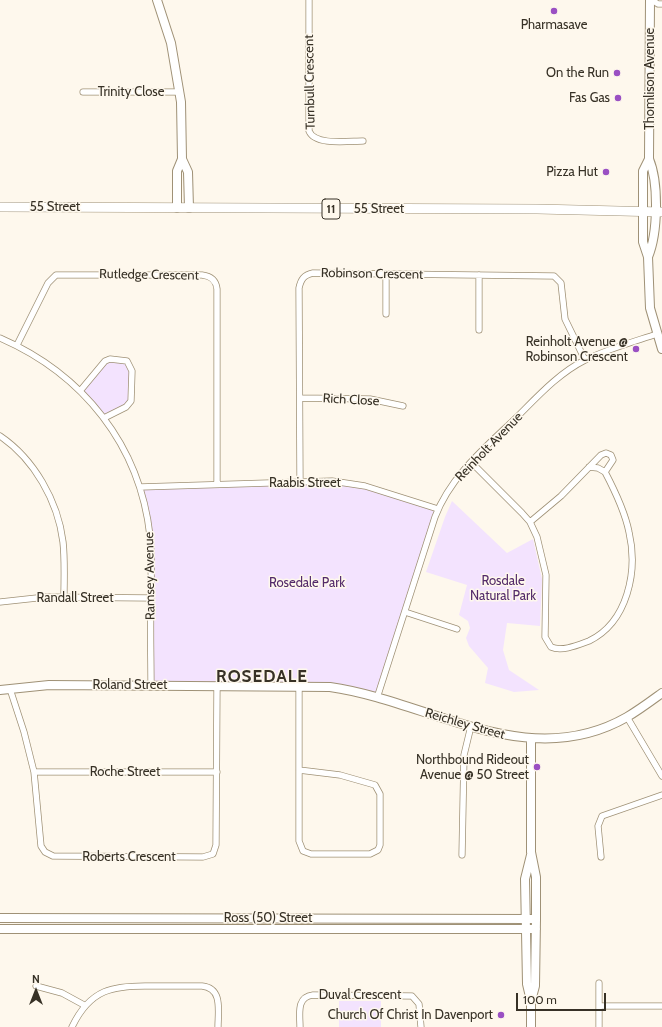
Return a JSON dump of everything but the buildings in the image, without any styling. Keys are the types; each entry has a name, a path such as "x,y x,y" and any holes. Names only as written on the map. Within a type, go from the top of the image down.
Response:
{"main road":[{"name":"55 Street","path":"0,207 537,209 658,212"}],"street":[{"path":"158,0 171,43 180,92 182,159 188,172 189,208"},
{"name":"Turnbull Crescent","path":"309,0 309,131 312,137 322,141 363,141"},
{"path":"651,0 658,4 662,4"},
{"name":"Thomlison Avenue","path":"651,0 649,159 654,171 658,212"},
{"name":"Trinity Close","path":"83,92 180,92"},
{"path":"177,208 177,171 182,159"},
{"name":"Thomlison Avenue","path":"643,212 643,171 649,159"},
{"path":"643,212 643,242 648,257 649,298 662,349"},
{"path":"648,257 653,245 658,212"},
{"path":"386,274 386,314"},
{"name":"Rutledge Crescent","path":"17,345 48,283 56,275 202,275 212,279 216,283 217,290 217,484"},
{"name":"Robinson Crescent","path":"300,481 299,288 302,279 307,275 479,275 549,276 557,278 562,286 563,308 566,323 585,360"},
{"path":"478,330 479,275"},
{"name":"Reinholt Avenue","path":"377,698 438,509 447,494 471,462 551,384 585,360 657,334"},
{"name":"Ramsey Avenue","path":"0,338 17,345 50,364 80,391 104,418 127,456 140,487 150,537 151,685"},
{"path":"80,391 105,361 110,359 128,361 132,371 131,401 126,407 104,418"},
{"name":"Rich Close","path":"300,398 370,399 403,406"},
{"path":"0,436 32,467 45,487 54,508 63,543 64,597"},
{"path":"530,522 601,455 608,454 612,456 613,460 605,472"},
{"path":"471,462 530,522 540,545 546,567 546,641 551,647 560,649 592,639 609,626 616,618 626,600 631,578 632,554 630,534 623,513 605,472 598,468 590,467"},
{"name":"Raabis Street","path":"140,487 332,481 355,484 438,509"},
{"name":"Randall Street","path":"0,602 33,598 64,597 151,598"},
{"path":"405,612 457,629"},
{"name":"Roland Street","path":"0,690 49,685 260,685"},
{"name":"Roberts Crescent","path":"10,689 24,732 34,772 41,846 49,855 175,857 206,856 215,851 217,685"},
{"name":"Reichley Street","path":"260,685 344,689 500,734 531,739 553,739 587,733 627,718 662,693"},
{"path":"299,686 299,770 299,841 303,851 311,854 370,854 378,850 380,845 380,799 375,785 340,775 299,770"},
{"path":"627,718 662,776"},
{"path":"462,856 464,756 471,726"},
{"path":"531,739 532,852 536,877 535,986 531,1001"},
{"name":"Roche Street","path":"34,772 216,772"},
{"path":"601,857 598,826 602,816 662,795"},
{"path":"531,1027 531,1001 527,984 525,879 532,852"},
{"name":"Ross (50) Street","path":"0,918 536,919"},
{"name":"Ross (50) Street","path":"0,929 536,929"},
{"path":"599,982 599,1027"},
{"path":"36,986 62,993 84,1006"},
{"path":"72,1027 84,1006 103,992 121,986 206,986 213,989 217,994 218,1027"},
{"name":"Duval Crescent","path":"300,1027 301,1001 306,996 313,994 412,996 419,1004 421,1027"},
{"path":"600,1006 662,1006"}],"green space":[{"path":"105,361 129,363 131,401 104,418 80,391"},
{"name":"Rosedale Park","path":"344,482 438,509 377,698 357,692 151,685 150,537 140,487"},
{"name":"Rosdale Natural Park","path":"452,501 507,553 533,539 542,579 540,626 507,623 503,650 509,670 539,690 514,692 485,683 488,668 469,646 466,638 470,628 468,621 459,615 467,585 426,572"},
{"path":"339,1001 381,1001 381,1027 339,1027"}],"place":[{"name":"Pharmasave","path":"554,11"},
{"name":"On the Run","path":"617,73"},
{"name":"Fas Gas","path":"618,98"},
{"name":"Pizza Hut","path":"606,172"},
{"name":"Reinholt Avenue @ Robinson Crescent","path":"636,349"},
{"name":"Northbound Rideout Avenue @ 50 Street","path":"537,767"},
{"name":"Church Of Christ In Davenport","path":"501,1015"}],"district":[{"name":"ROSEDALE","path":"262,677"}]}
